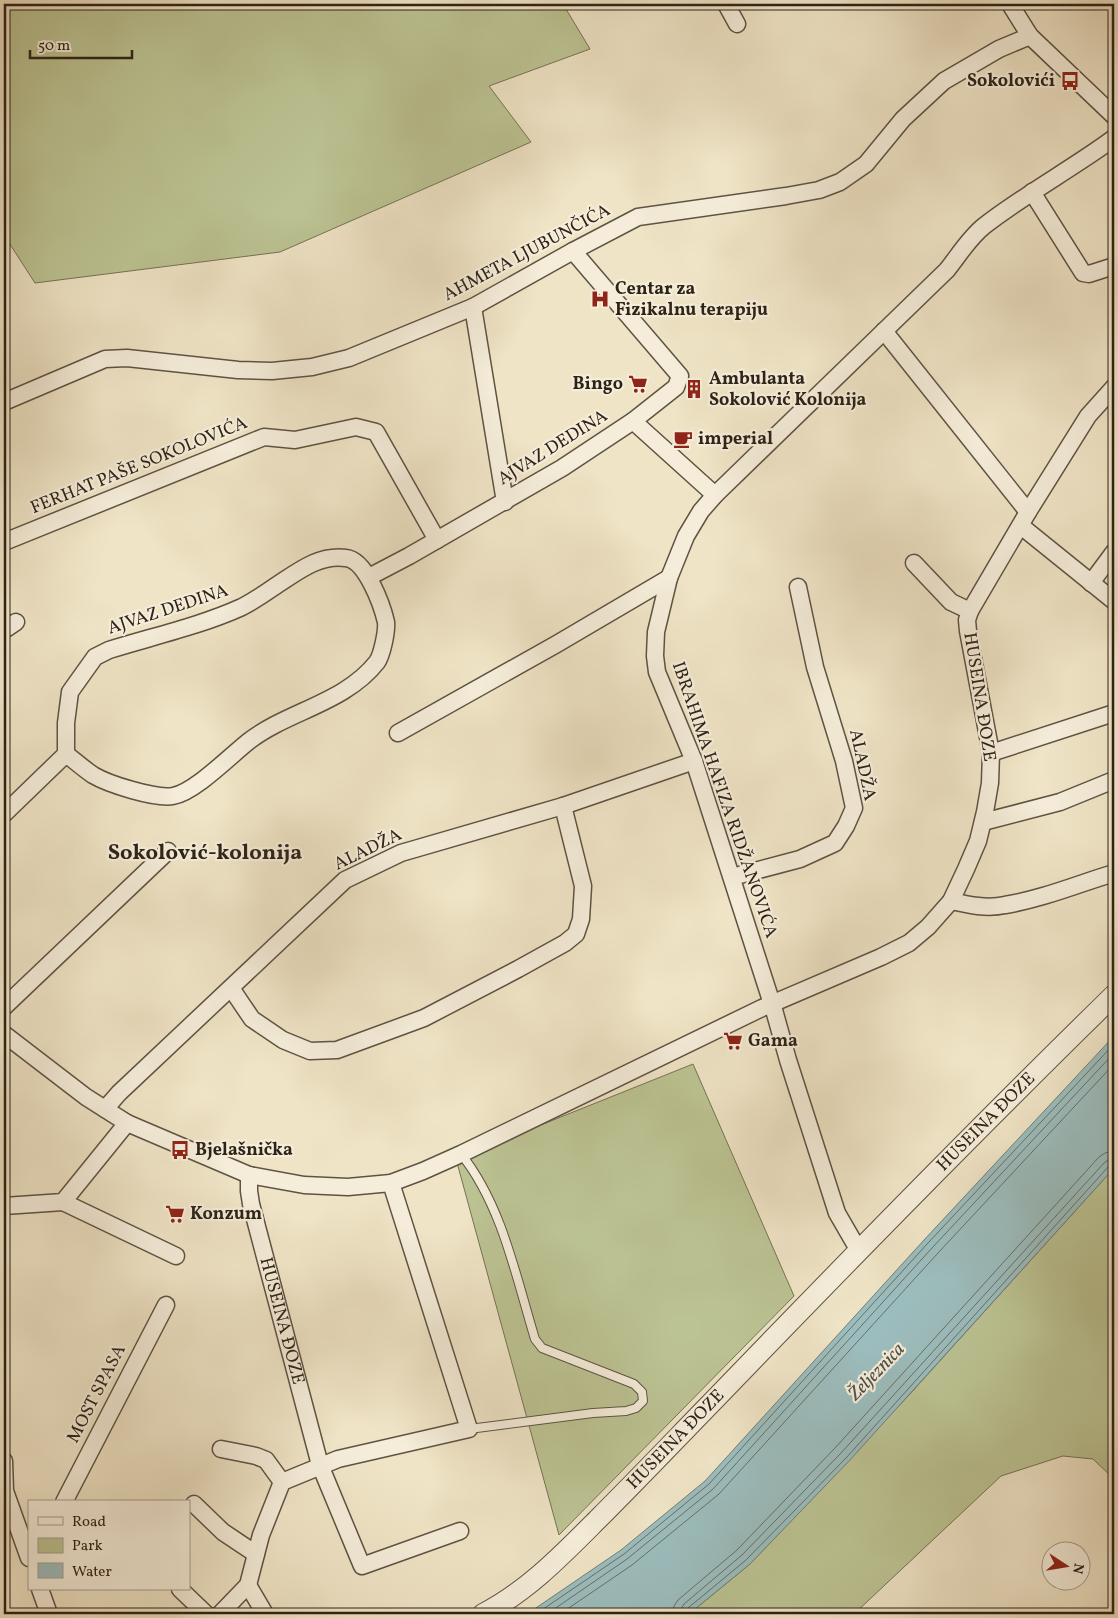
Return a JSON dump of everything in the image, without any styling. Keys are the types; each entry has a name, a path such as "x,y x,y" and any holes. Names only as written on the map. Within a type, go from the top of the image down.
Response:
{"street":[{"path":"726,4 737,24"},
{"path":"1010,4 1030,36 1114,116"},
{"name":"AHMETA LJUBUNČIĆA","path":"4,402 105,359 127,358 238,370 272,371 312,367 349,358 473,307 638,217 786,196 819,190 840,182 866,164 903,119 944,81 999,49 1030,36"},
{"name":"IBRAHIMA HAFIZA RIDŽANOVIĆA","path":"772,1004 694,761 657,672 655,656 656,632 669,578 686,536 701,511 714,495 947,270 970,240 984,226 1032,192 1070,170 1114,138"},
{"path":"1032,192 1082,273 1089,274 1114,266"},
{"name":"AJVAZ DEDINA","path":"370,577 562,468 633,421 676,387 680,376 573,251"},
{"path":"473,307 505,502"},
{"path":"884,331 1024,519 1091,583 1114,601"},
{"name":"HUSEINA ĐOZE","path":"127,1123 249,1175 304,1185 348,1187 392,1183 461,1154 772,1004 910,943 928,927 951,901 978,841 983,822 990,783 990,753 968,631 967,620 970,611 1088,416 1114,387"},
{"path":"633,421 714,495"},
{"name":"FERHAT PAŠE SOKOLOVIĆA","path":"4,542 264,437 295,440 356,426 376,432 437,540"},
{"path":"1091,583 1114,552"},
{"name":"AJVAZ DEDINA","path":"347,558 360,564 370,577 386,624 384,644 378,661 357,683 250,740 213,771 182,793 162,796 133,790 94,776 66,754 66,723 70,692 95,657 109,650 202,623 244,606 310,564 347,558"},
{"path":"914,563 951,602 970,611"},
{"path":"398,733 555,645 669,578"},
{"name":"ALADŽA","path":"732,877 800,859 835,843 846,826 854,808 844,761 815,667 798,587"},
{"path":"990,753 1114,713"},
{"path":"4,814 66,754"},
{"name":"ALADŽA","path":"105,1109 119,1093 345,880 401,853 563,806 694,761"},
{"path":"983,822 1060,802 1114,780"},
{"path":"230,988 252,1019 283,1040 310,1052 337,1050 424,1018 518,969 565,943 576,934 581,919 583,886 563,806"},
{"path":"4,1007 168,851"},
{"path":"951,901 971,906 1004,906 1114,873"},
{"name":"HUSEINA ĐOZE","path":"483,1614 516,1592 556,1561 934,1173 1114,995"},
{"path":"772,1004 837,1213 859,1251"},
{"path":"4,1034 86,1097 127,1123 63,1202"},
{"name":"HUSEINA ĐOZE","path":"249,1175 251,1204 320,1466 362,1566 460,1532"},
{"path":"220,1614 248,1585 262,1535 282,1482 338,1459 469,1429 392,1183"},
{"path":"4,1206 63,1202 80,1212 176,1256"},
{"name":"MOST SPASA","path":"65,1500 166,1305"},
{"path":"221,1449 256,1456 266,1460 282,1482"},
{"path":"4,1461 5,1491 22,1522 28,1553"},
{"path":"194,1504 223,1532 256,1554"},
{"path":"248,1585 265,1614"},
{"path":"40,1590 48,1611"},
{"path":"181,1590 206,1614"}],"lane":[{"path":"461,1154 474,1170 495,1212 535,1339 542,1348 634,1384 642,1392 643,1401 636,1408 626,1411 593,1413 469,1429"}],"green space":[{"path":"4,4 563,4 590,49 489,86 531,142 280,252 35,283 4,235"},
{"path":"693,1064 794,1296 559,1535 456,1159"},
{"path":"1114,1168 1114,1479 1093,1459 1063,1456 1001,1476 854,1614 689,1614 750,1564 910,1394"}],"water":[{"name":"Željeznica","path":"1114,1036 1114,1168 849,1461 750,1564 689,1614 527,1614 621,1550 705,1481 924,1240"}],"place":[{"name":"Sokolovići","path":"1070,81"},
{"name":"Centar za Fizikalnu terapiju","path":"600,299"},
{"name":"Bingo","path":"638,384"},
{"name":"Ambulanta Sokolović Kolonija","path":"694,389"},
{"name":"imperial","path":"683,439"},
{"name":"Gama","path":"733,1041"},
{"name":"Bjelašnička","path":"180,1150"},
{"name":"Konzum","path":"175,1214"}],"district":[{"name":"Sokolović-kolonija","path":"205,853"}]}
